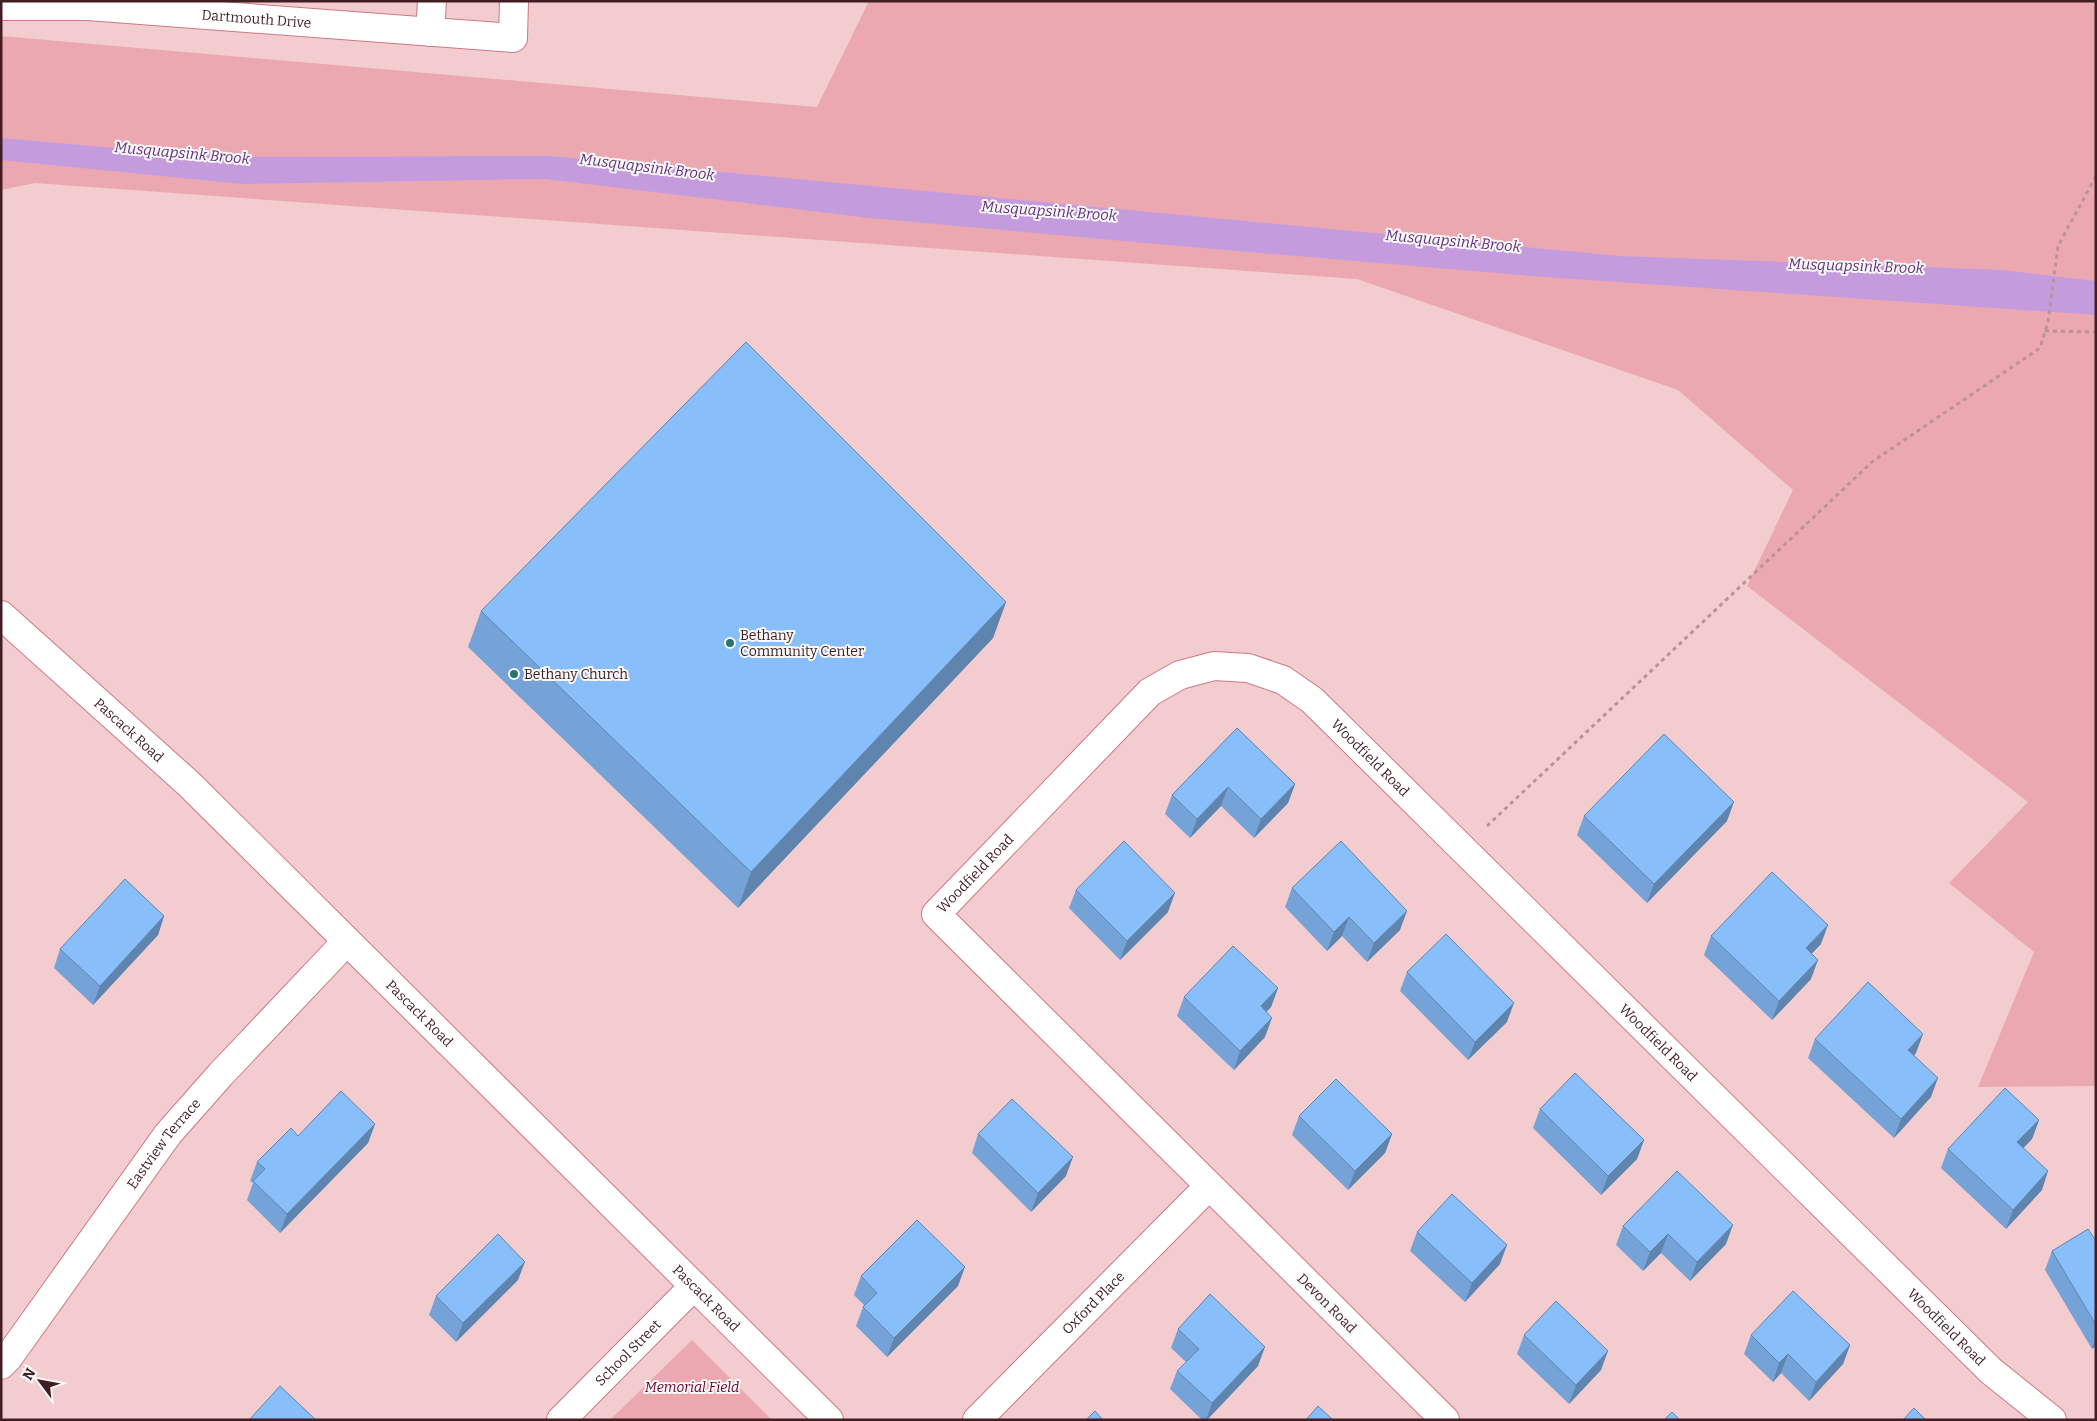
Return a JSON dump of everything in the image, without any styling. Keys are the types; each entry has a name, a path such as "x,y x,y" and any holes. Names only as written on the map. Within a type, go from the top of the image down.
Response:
{"street":[{"path":"430,32 432,1"},
{"name":"Dartmouth Drive","path":"1,6 88,4 513,38 514,1"},
{"name":"Pascack Road","path":"1,615 189,784 829,1420"},
{"name":"Woodfield Road","path":"1209,1186 936,914 1150,692 1180,675 1214,666 1248,668 1283,680 1312,700 1984,1364 2052,1420"},
{"name":"Eastview Terrace","path":"1,1365 8,1358 168,1134 221,1074 347,940"},
{"name":"Oxford Place","path":"977,1420 1209,1186"},
{"name":"Devon Road","path":"1209,1186 1445,1420"},
{"name":"School Street","path":"561,1420 694,1286"}],"path":[{"path":"1462,849 1872,462 2040,348 2048,322 2058,246 2096,176"},
{"path":"2045,331 2096,332"}],"green space":[{"path":"869,1 2096,1 2096,1086 1978,1087 2034,952 1949,883 2028,802 1747,586 1793,490 1678,390 1357,279 35,183 1,190 1,36 817,107"},
{"name":"Memorial Field","path":"692,1340 772,1420 610,1420"}],"water":[{"name":"Musquapsink Brook","path":"1,138 218,157 550,156 1620,256 2002,270 2096,281 2096,315 1531,276 1168,245 869,218 545,179 242,184 1,160"}],"building":[{"name":"Bethany Community Center","path":"746,342 1006,602 751,872 481,611"},
{"path":"1237,728 1295,784 1261,819 1228,787 1197,819 1172,795"},
{"path":"1664,734 1734,802 1654,884 1584,816"},
{"path":"1124,841 1175,893 1127,941 1076,890"},
{"path":"1341,841 1407,911 1374,943 1349,917 1334,932 1292,888"},
{"path":"1772,872 1828,925 1806,948 1818,960 1779,1001 1711,936"},
{"path":"125,879 164,916 100,986 60,949"},
{"path":"1446,934 1514,1003 1475,1042 1407,972"},
{"path":"1233,946 1278,988 1261,1006 1272,1018 1240,1051 1184,997"},
{"path":"1868,982 1923,1034 1908,1050 1938,1078 1901,1119 1815,1039"},
{"path":"1575,1073 1644,1140 1608,1176 1540,1109"},
{"path":"1336,1079 1392,1134 1355,1171 1299,1116"},
{"path":"2005,1088 2039,1120 2017,1142 2048,1171 2013,1210 1948,1149"},
{"path":"341,1091 375,1124 287,1214 253,1181 265,1169 257,1162 291,1128 298,1136"},
{"path":"1012,1099 1073,1157 1038,1193 978,1134"},
{"path":"1677,1171 1733,1225 1697,1262 1668,1234 1650,1252 1623,1226"},
{"path":"1452,1194 1507,1245 1472,1283 1417,1232"},
{"path":"917,1220 965,1267 894,1338 863,1307 877,1293 861,1276"},
{"path":"2088,1229 2096,1241 2096,1325 2052,1251"},
{"path":"498,1234 525,1262 463,1323 436,1296"},
{"path":"1793,1291 1850,1345 1816,1382 1788,1354 1779,1363 1751,1335"},
{"path":"1210,1294 1265,1347 1212,1403 1177,1371 1199,1349 1178,1329"},
{"path":"1556,1301 1608,1351 1576,1385 1524,1335"},
{"path":"280,1386 316,1420 249,1420"},
{"path":"1318,1406 1333,1420 1306,1420"},
{"path":"1914,1408 1926,1420 1903,1420"},
{"path":"1095,1411 1103,1420 1086,1420"},
{"path":"1672,1412 1680,1420 1664,1420"}],"place":[{"name":"Bethany Community Center","path":"730,643"},
{"name":"Bethany Church","path":"514,674"}]}
